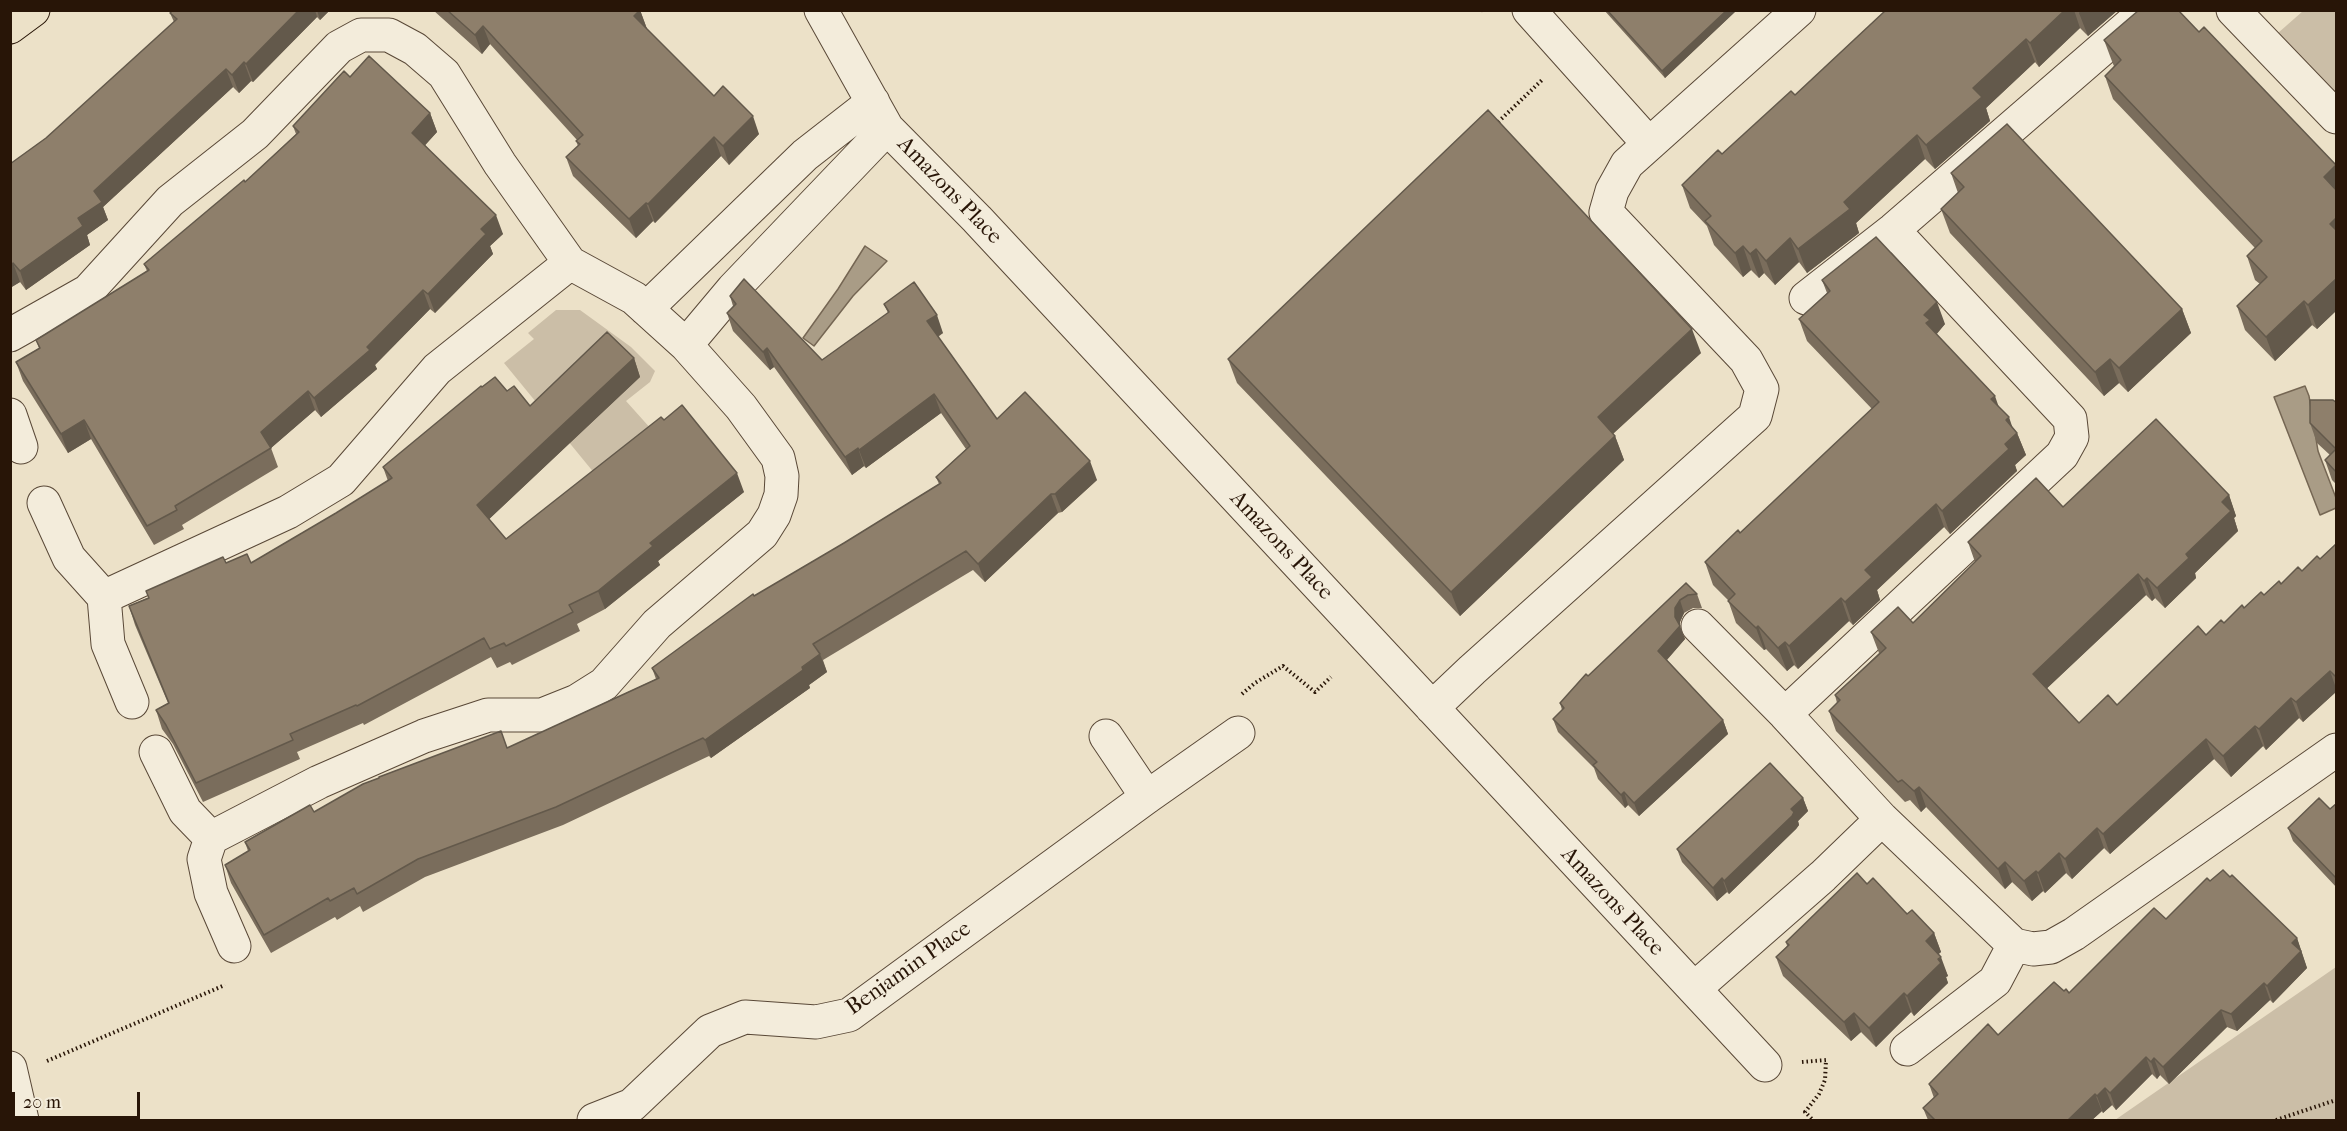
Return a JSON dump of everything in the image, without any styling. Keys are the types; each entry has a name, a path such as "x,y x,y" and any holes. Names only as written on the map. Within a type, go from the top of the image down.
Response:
{"main road":[{"path":"10,27 33,10"}],"street":[{"name":"Amazons Place","path":"820,10 880,115 1765,1065"},
{"path":"1529,10 1649,144"},
{"path":"1432,708 1755,416 1761,389 1746,360 1606,212 1612,191 1627,164 1799,10"},
{"path":"1806,298 1893,230 2148,10"},
{"path":"2234,10 2337,117"},
{"path":"10,335 88,291 170,201 255,134 339,46 361,35 389,35 415,49 444,74 500,164 570,263 634,298 686,345 741,407 778,458 782,476 781,495 774,515 762,534 657,624 604,684 577,702 542,715 488,715 424,736 319,782 212,838 204,859 212,893 234,946"},
{"path":"646,309 699,255 805,155 880,115"},
{"path":"686,345 880,115"},
{"path":"1785,714 2062,455 2072,437 2070,419 1893,230"},
{"path":"724,231 731,249 746,262 755,265"},
{"path":"104,597 288,513 341,480 437,369 570,263"},
{"path":"10,415 21,447"},
{"path":"44,503 69,558 104,597 108,644 132,702"},
{"path":"1698,626 1785,714 1882,819 2013,945 2034,949 2051,947 2074,934 2337,750"},
{"name":"Benjamin Place","path":"594,1120 632,1105 710,1031 745,1017 816,1022 849,1015 1238,733"},
{"path":"1106,736 1147,797"},
{"path":"156,752 184,811 212,838"},
{"path":"1694,989 1823,876 1882,819"},
{"path":"1907,1049 1995,981 2013,945"},
{"path":"12,1072 22,1120"}],"path":[{"path":"1490,130 1545,77"},
{"path":"1239,697 1255,683 1283,666 1315,692 1331,677"},
{"path":"12,1072 245,976 234,946"},
{"path":"1765,1065 1826,1060 1825,1080 1819,1094 1804,1112 1813,1120"},
{"path":"2276,1120 2337,1100"}],"shaded area":[{"path":"2303,11 2336,11 2336,95 2278,33"},
{"path":"865,246 887,261 853,296 814,346 803,338"},
{"path":"556,310 580,310 631,347 655,371 650,382 626,401 652,430 595,474 504,363 534,339 528,333"},
{"path":"2305,386 2309,396 2318,451 2336,498 2336,508 2320,515 2274,397"},
{"path":"2336,967 2336,1120 2115,1120"}],"building":[{"path":"173,10 299,10 246,64 244,62 232,75 226,69 94,191 102,202 78,218 83,226 20,271 13,263 10,265 10,164 46,138 177,19 170,13"},
{"path":"447,10 640,10 634,16 714,96 723,86 753,116 723,146 714,137 648,204 646,203 629,219 566,157 580,144 576,141 583,135 483,26 475,35"},
{"path":"1607,10 1727,10 1662,71"},
{"path":"1886,10 2065,10 2030,43 2026,39 1973,88 1982,97 1926,145 1917,135 1844,202 1850,209 1798,249 1790,238 1766,261 1756,249 1750,254 1743,246 1735,253 1705,221 1711,216 1682,185 1718,150 1722,154 1791,91 1795,95"},
{"path":"2139,10 2178,10 2199,32 2204,27 2336,165 2324,177 2337,191 2337,217 2330,224 2337,231 2337,278 2308,305 2304,301 2266,337 2237,306 2267,277 2247,256 2262,241 2105,76 2121,60 2104,40"},
{"path":"369,56 430,113 412,133 496,215 481,229 486,234 428,294 423,290 367,347 370,350 314,398 308,391 261,432 271,448 175,506 177,510 147,526 84,420 61,434 16,362 40,348 36,340 149,270 144,264 244,180 245,182 299,132 293,126 344,71 350,77"},
{"path":"1488,110 1692,329 1598,417 1615,436 1451,592 1228,359"},
{"path":"2007,124 2182,309 2119,368 2110,359 2095,372 1941,209 1964,187 1951,173"},
{"path":"1876,237 1937,302 1924,315 1930,320 1926,323 1995,396 1991,399 2009,417 2006,420 2017,433 2005,444 2009,449 1942,511 1936,504 1865,570 1872,577 1845,602 1841,598 1789,646 1785,642 1778,648 1758,626 1756,628 1728,601 1735,594 1705,562 1738,530 1740,533 1879,402 1799,319 1830,291 1822,280"},
{"path":"744,279 822,360 889,312 884,304 914,282 937,315 927,321 997,419 1025,392 1090,461 1055,494 1051,494 978,564 966,551 813,644 820,654 802,667 803,670 705,740 703,738 556,807 418,859 357,894 354,888 330,901 328,898 264,935 225,865 250,850 245,842 310,805 314,812 379,777 501,731 507,748 659,678 652,668 753,594 754,596 844,543 941,483 936,477 970,446 934,394 859,450 858,448 845,457 767,348 763,352 727,313 736,304 730,296"},
{"path":"607,332 634,358 477,505 506,539 661,417 664,420 682,405 737,473 650,543 653,546 598,591 569,605 573,612 506,646 504,643 490,649 484,638 357,706 290,734 293,740 196,783 156,710 169,703 129,606 149,598 146,591 223,557 226,563 247,554 251,563 392,478 383,467 495,377 507,391 514,386 530,406"},
{"path":"2310,400 2333,400 2337,403 2337,473 2325,460 2336,449 2310,423"},
{"path":"2156,419 2229,495 2222,502 2231,511 2186,554 2189,558 2157,588 2147,578 2144,581 2138,574 2033,674 2079,723 2108,695 2117,705 2198,626 2206,635 2221,620 2224,623 2242,605 2244,608 2261,592 2264,595 2279,581 2281,584 2298,567 2302,571 2317,556 2320,559 2337,543 2337,674 2335,676 2330,671 2296,702 2291,698 2259,729 2255,726 2223,756 2206,739 2103,834 2097,828 2065,859 2059,853 2038,873 2036,871 2024,881 2005,862 1998,869 1919,787 1914,791 1902,780 1898,782 1829,711 1840,700 1835,695 1886,648 1871,632 1898,607 1913,623 1981,556 1968,542 2036,478 2063,507"},
{"path":"1686,583 1697,594 1688,595 1680,600 1675,608 1675,617 1680,626 1658,651 1723,720 1634,803 1624,792 1621,795 1593,765 1597,762 1553,719 1564,708 1560,703 1586,674 1588,676"},
{"path":"1770,763 1803,798 1791,809 1794,812 1792,816 1724,881 1722,878 1713,888 1677,849"},
{"path":"2319,798 2330,809 2337,803 2337,879 2288,828"},
{"path":"2223,870 2230,877 2232,875 2297,938 2292,943 2301,951 2267,986 2264,983 2231,1014 2221,1010 2163,1067 2154,1058 2151,1062 2146,1057 2110,1093 2105,1088 2097,1096 2095,1094 2068,1120 1935,1120 1923,1108 1938,1094 1929,1084 1988,1024 1998,1035 2054,982 2069,993 2154,908 2166,919 2207,878 2210,881"},
{"path":"1857,873 1867,884 1873,878 1907,914 1912,910 1934,933 1926,941 1941,957 1938,959 1941,963 1907,996 1904,993 1869,1028 1854,1013 1844,1022 1776,957 1789,945 1786,942"}]}
